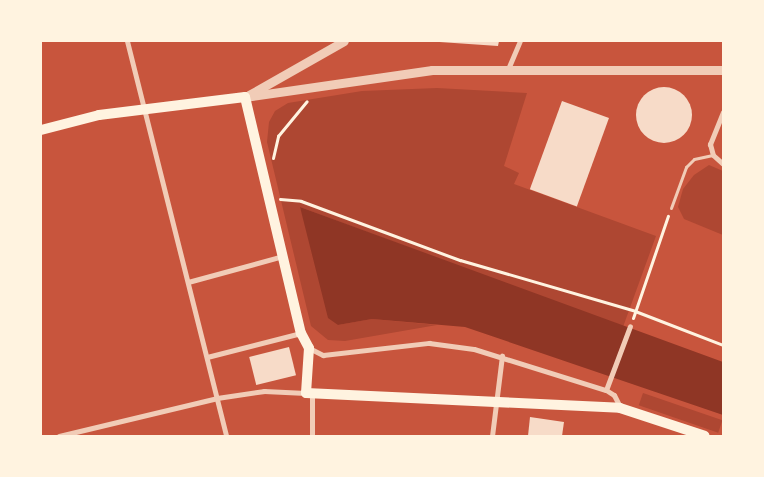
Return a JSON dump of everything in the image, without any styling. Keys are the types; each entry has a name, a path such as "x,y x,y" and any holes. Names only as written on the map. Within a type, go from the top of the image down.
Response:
{"main road":[{"path":"41,130 99,115 245,97 301,333 310,348 309,393 620,408 703,436"}],"street":[{"path":"127,41 226,436"},
{"path":"245,97 344,41"},
{"path":"508,69 520,41"},
{"path":"245,97 406,73 508,69 723,70"},
{"path":"723,112 710,144 713,155 723,164"},
{"path":"188,282 284,256"},
{"path":"606,390 612,380 630,326"},
{"path":"207,357 301,333"},
{"path":"310,348 323,355 429,342 502,356 606,390 614,395 620,408"},
{"path":"492,436 502,356"},
{"path":"58,436 217,398 264,391 309,393 312,436"}],"lane":[{"path":"671,208 686,167 694,159 713,155"}],"path":[{"path":"272,162 278,136 310,98"},
{"path":"270,197 301,201 460,260 635,311 723,345"},
{"path":"630,326 671,208"}],"shaded area":[{"path":"437,88 527,93 504,166 519,173 514,184 656,236 623,327 300,207 338,325 372,319 437,325 345,341 328,340 311,326 267,142 269,122 275,111 288,103 362,91"},
{"path":"709,165 723,171 723,235 684,219 678,207 683,189 694,175"},
{"path":"300,207 723,362 723,415 465,327 372,319 338,325 328,318"},
{"path":"643,393 722,420 718,433 639,405"}],"building":[{"path":"425,41 499,41 498,46"},
{"path":"659,87 669,87 684,95 690,104 692,115 690,126 684,135 669,143 659,143 648,138 641,131 636,120 636,110 641,99 648,92"},
{"path":"562,101 609,118 577,206 530,189"},
{"path":"289,347 296,375 256,385 249,357"},
{"path":"530,417 564,422 562,436 528,436"}]}
